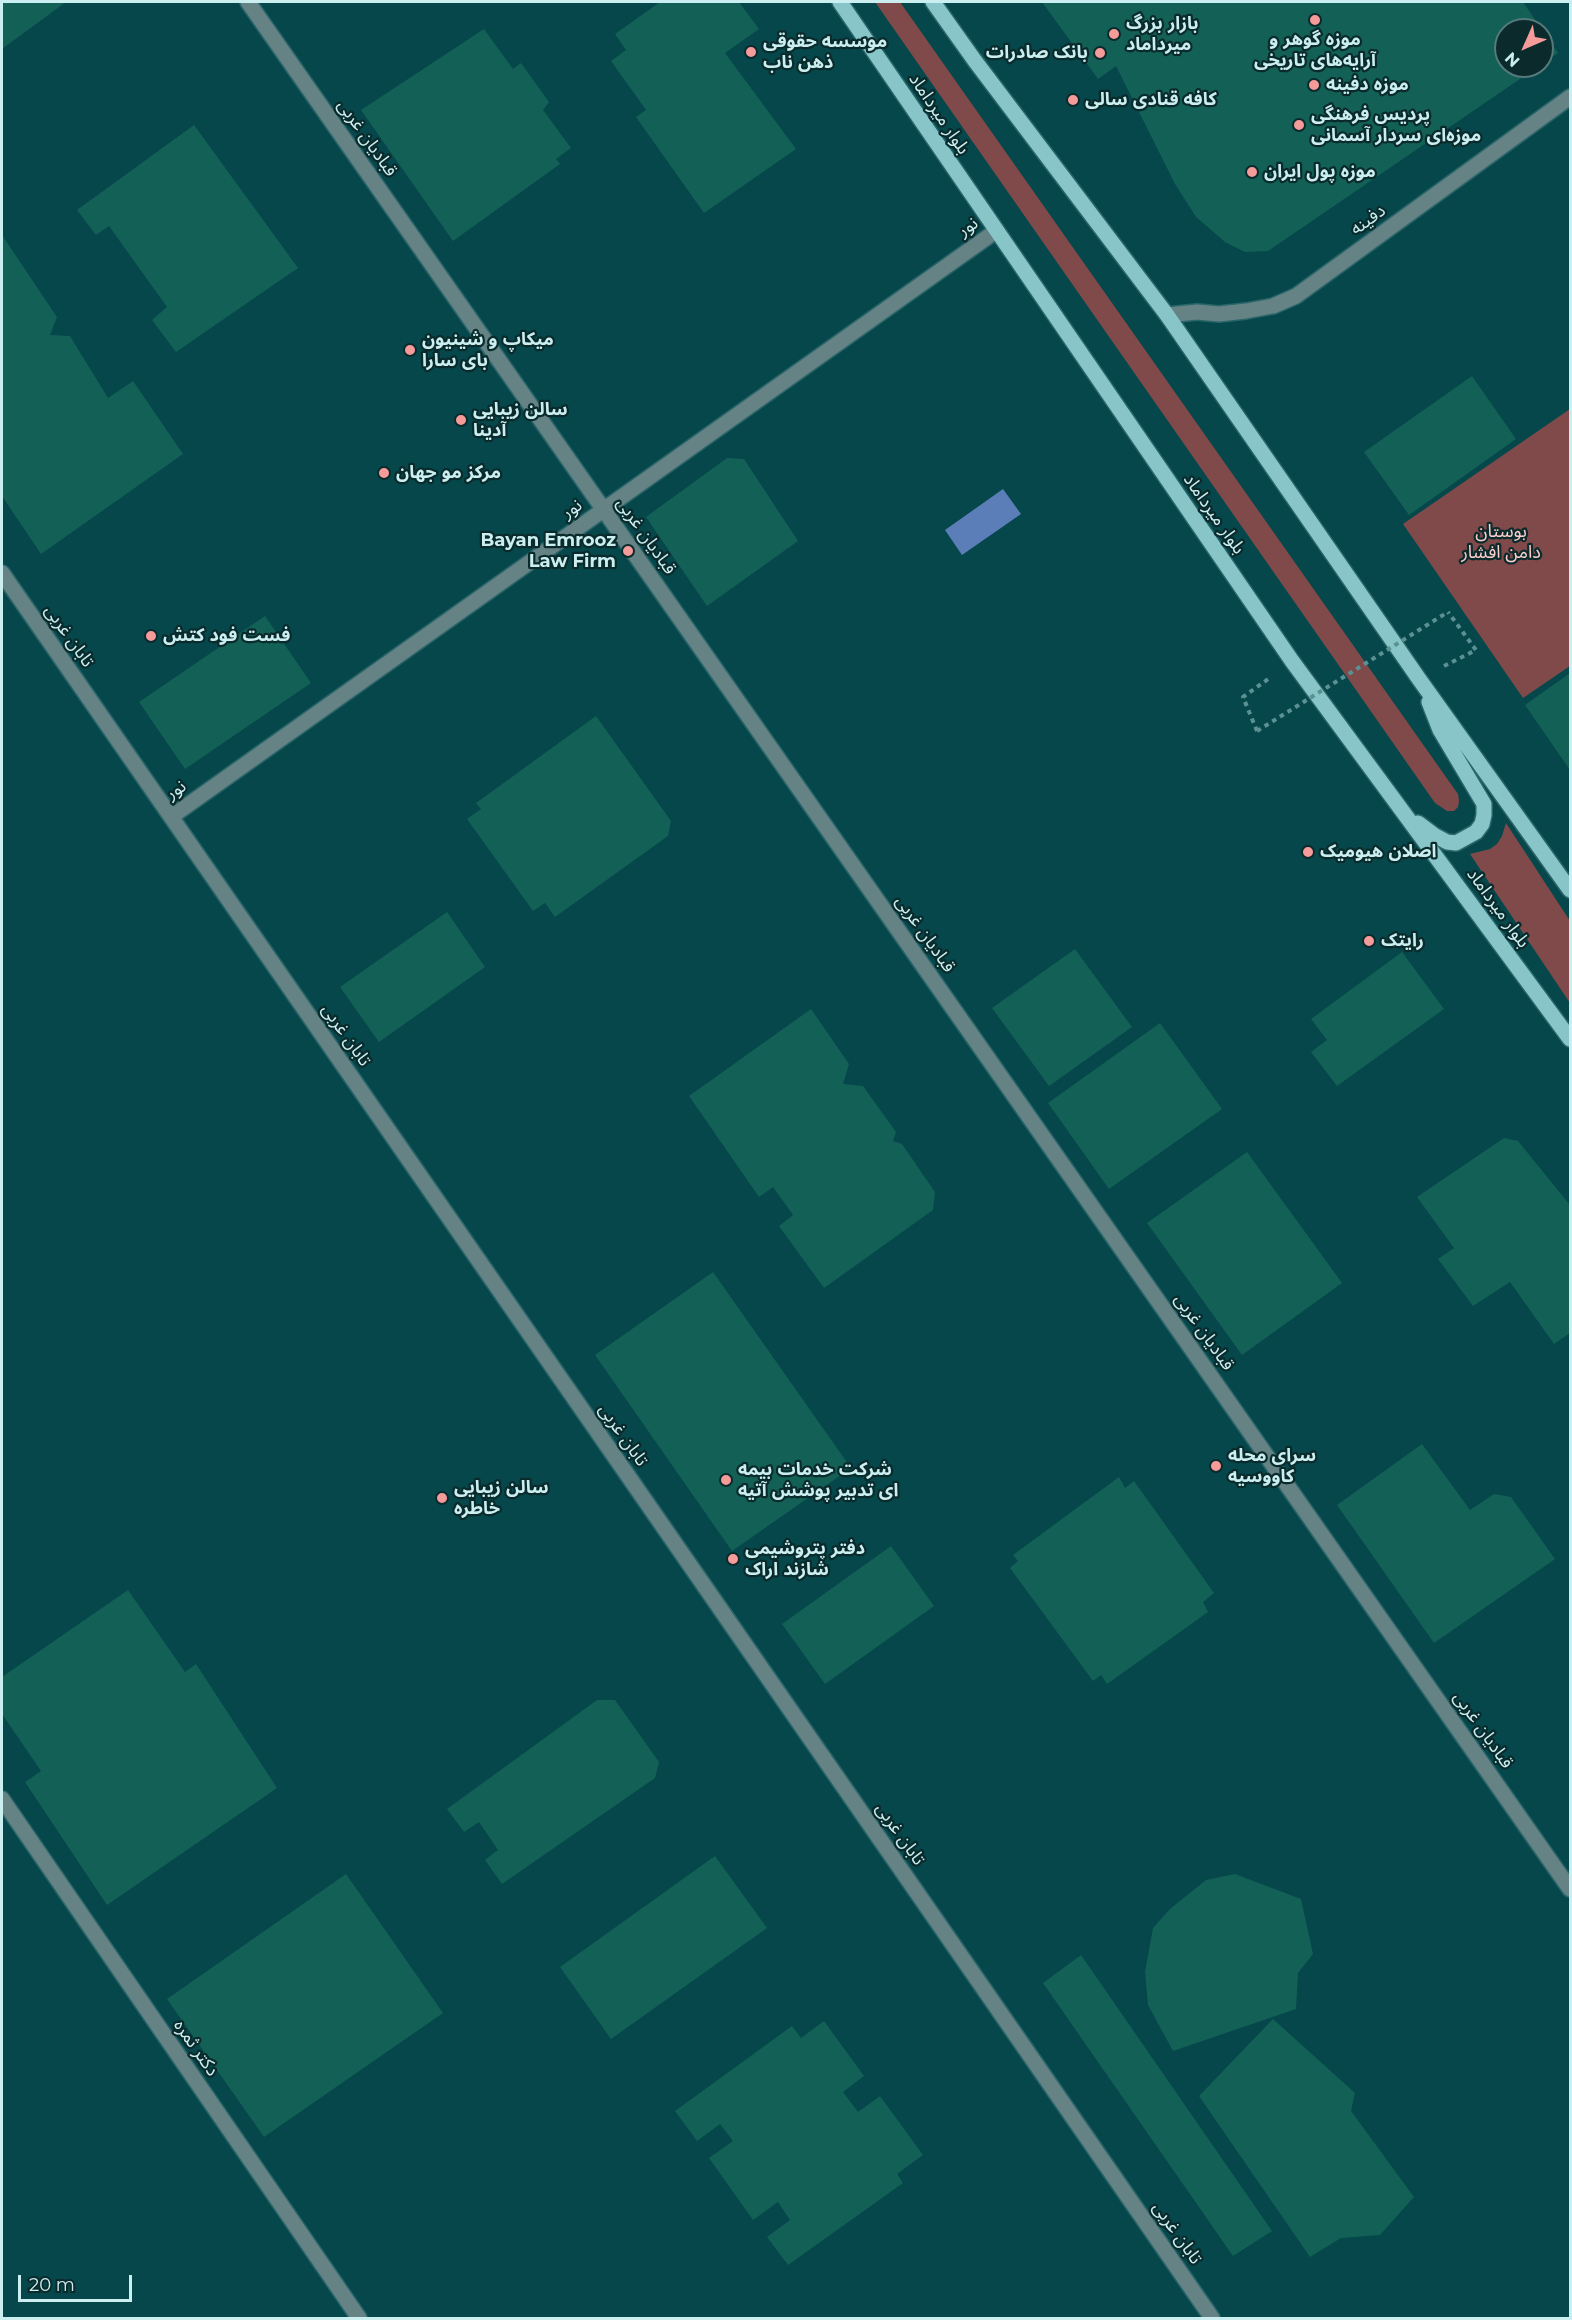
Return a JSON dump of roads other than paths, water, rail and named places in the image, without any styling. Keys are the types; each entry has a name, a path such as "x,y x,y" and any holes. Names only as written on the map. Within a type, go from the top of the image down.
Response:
{"main road":[{"name":"بلوار میرداماد","path":"840,2 1292,661 1570,1039"},
{"path":"933,2 975,62 1167,315 1419,679 1570,890"},
{"path":"1387,790 1420,824 1447,842 1456,843 1467,838 1482,824 1484,804 1440,730 1419,679"}],"street":[{"name":"قبادیان غربی","path":"248,2 1570,1889"},
{"name":"دفینه","path":"1167,315 1246,311 1273,306 1296,296 1570,97"},
{"name":"نور","path":"171,817 996,231"},
{"name":"تابان غربی","path":"2,573 1212,2319"},
{"name":"دکتر ثمره","path":"2,1799 359,2319"}],"water":[{"path":"1003,489 1021,514 962,555 945,530"}],"place":[{"name":"موزه گوهر و آرایه‌های تاریخی","path":"1315,20"},
{"name":"بازار بزرگ میرداماد","path":"1114,34"},
{"name":"موسسه حقوقی ذهن ناب","path":"751,52"},
{"name":"بانک صادرات","path":"1100,53"},
{"name":"موزه دفینه","path":"1314,85"},
{"name":"کافه قنادی سالی","path":"1073,100"},
{"name":"پردیس فرهنگی موزه‌ای سردار آسمانی","path":"1299,125"},
{"name":"موزه پول ایران","path":"1252,172"},
{"name":"میکاپ و شینیون بای سارا","path":"410,350"},
{"name":"سالن زیبایی آدینا","path":"461,420"},
{"name":"مرکز مو جهان","path":"384,473"},
{"name":"Bayan Emrooz Law Firm","path":"628,551"},
{"name":"فست فود کتش","path":"151,636"},
{"name":"اصلان هیومیک","path":"1308,852"},
{"name":"رایتک","path":"1369,941"},
{"name":"سرای محله کاووسیه","path":"1216,1466"},
{"name":"شرکت خدمات بیمه ای تدبیر پوشش آتیه","path":"726,1480"},
{"name":"سالن زیبایی خاطره","path":"442,1498"},
{"name":"دفتر پتروشیمی شازند اراک","path":"733,1559"}],"park label":[{"name":"بوستان دامن افشار","path":"1501,542"}]}
